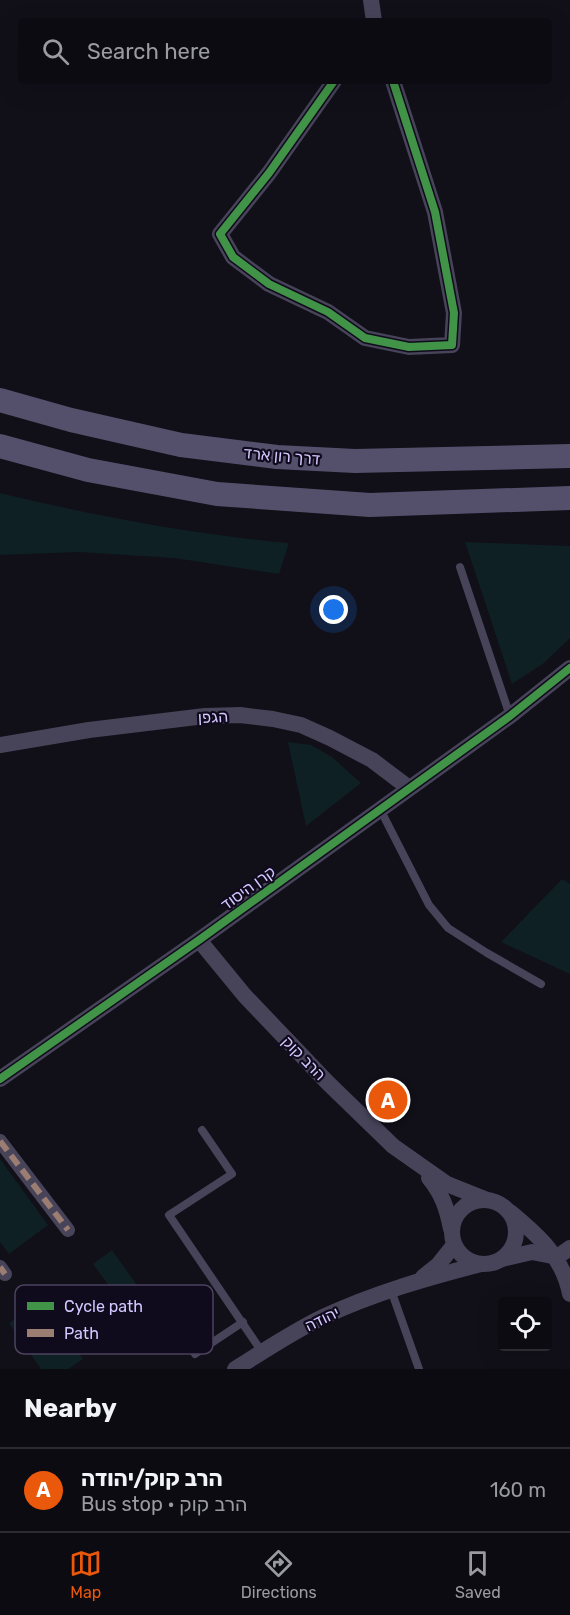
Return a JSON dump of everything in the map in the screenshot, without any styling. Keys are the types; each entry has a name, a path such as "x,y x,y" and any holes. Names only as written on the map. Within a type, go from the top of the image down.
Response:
{"main road":[{"name":"דרך רון ארד","path":"0,400 71,420 181,445 278,458 355,461 570,456"},
{"path":"0,446 88,470 217,494 370,505 570,498"}],"street":[{"path":"371,0 374,18"},
{"path":"332,84 269,172 220,234 233,257 269,284 328,312 365,338 409,347 452,345 454,313 435,212 394,84"},
{"name":"קרן היסוד","path":"0,1079 199,940 510,716 570,668"},
{"name":"הגפן","path":"0,745 89,730 205,716 240,715 301,725 372,760 409,788"},
{"name":"הרב קוק","path":"199,940 245,996 328,1083 393,1146 447,1184 487,1200"},
{"path":"0,1141 69,1230"},
{"name":"הרב קוק","path":"418,1165 439,1190 446,1205 453,1237"},
{"path":"563,1253 532,1252 481,1264 465,1258 453,1237 454,1219 467,1204 477,1200 502,1204 563,1253 570,1294"},
{"path":"502,1259 511,1251 515,1241 514,1219 507,1209"},
{"name":"יהודה","path":"415,1282 438,1265 453,1237"},
{"name":"יהודה","path":"235,1369 322,1318 363,1299 481,1264"}],"lane":[{"path":"460,567 510,716"},
{"path":"380,809 429,905 448,928 542,984"},
{"path":"202,1130 232,1174 170,1215 262,1352"},
{"path":"391,1290 419,1369"},
{"path":"213,1342 243,1322"}],"shaded area":[{"path":"0,493 143,523 216,535 289,543 279,574 174,558 79,552 0,555"},
{"path":"465,542 570,546 570,638 544,663 512,684"},
{"path":"288,742 311,745 332,757 361,783 306,826"},
{"path":"562,879 570,884 570,974 501,942"},
{"path":"0,1159 48,1225 9,1254 0,1242"},
{"path":"112,1250 137,1285 108,1285 93,1264"},
{"path":"15,1318 15,1332 9,1323"},
{"path":"31,1354 80,1354 83,1359 68,1369 41,1369"}],"marked path":[{"path":"0,1141 68,1230"},
{"path":"0,1267 5,1274"}],"cycle path":[{"path":"332,84 269,173 220,234 233,257 269,284 328,312 365,338 409,347 452,345 454,313 435,212 394,84"},
{"path":"0,1079 199,940 510,716 570,668"}],"place":[{"name":"הרב קוק/יהודה","path":"388,1100"}]}
